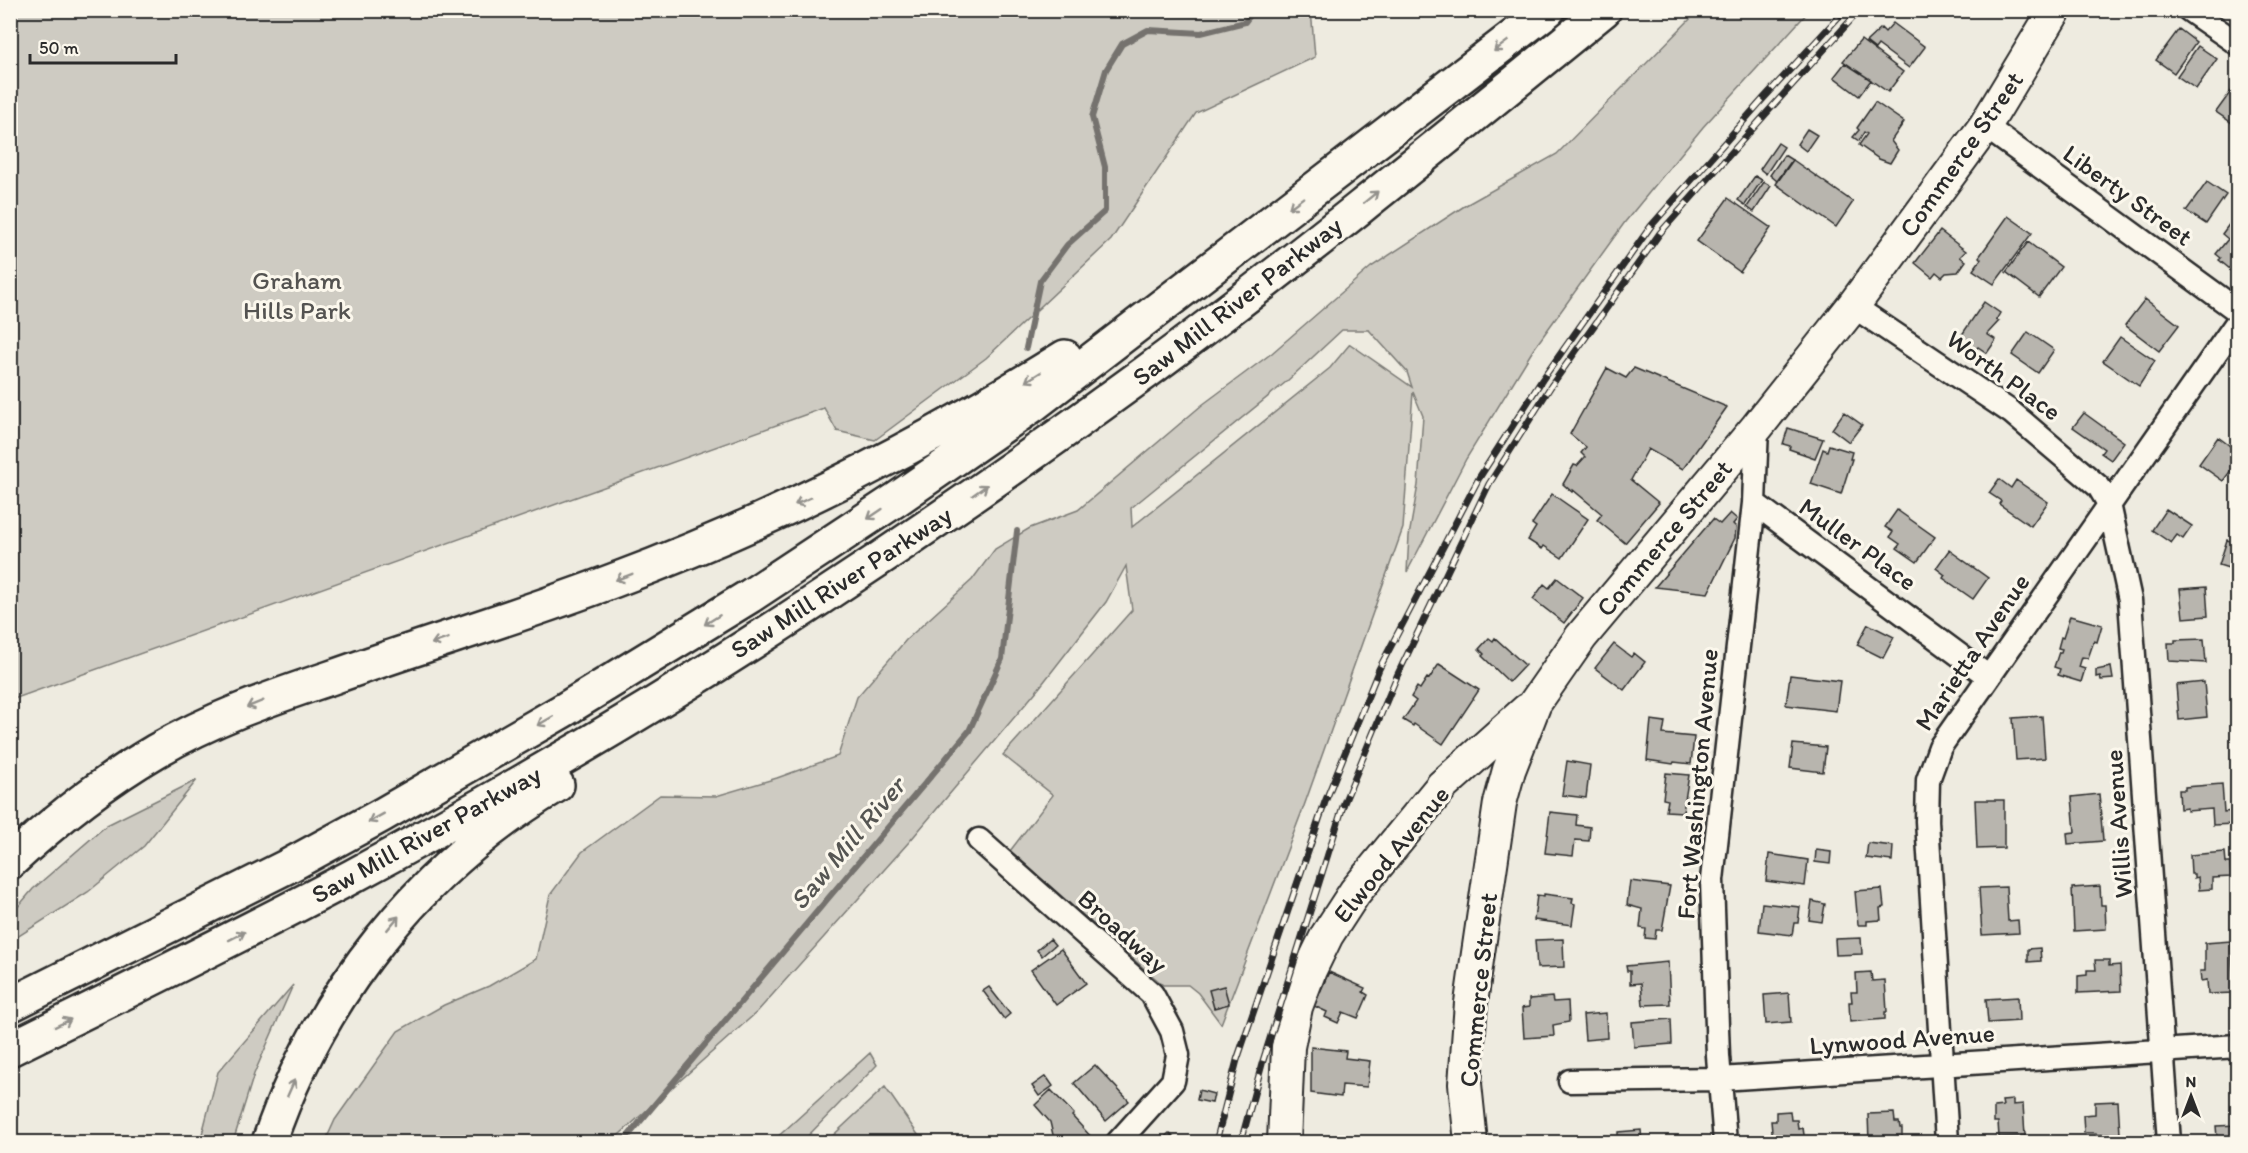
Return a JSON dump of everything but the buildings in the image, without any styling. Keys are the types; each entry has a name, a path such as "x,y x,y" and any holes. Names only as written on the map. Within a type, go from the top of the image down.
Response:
{"highway":[{"name":"Saw Mill River Parkway","path":"10,1005 290,865 453,775 759,591 945,467 1033,405 1548,10"},
{"name":"Saw Mill River Parkway","path":"10,1049 292,908 498,795 736,652 942,516 1069,428 1210,323 1604,10"},
{"path":"10,862 61,817 93,793 157,751 196,730 275,696 618,580 755,523 840,484 922,441 974,413 1066,357 1158,309"},
{"path":"270,1143 302,1062 342,992 398,917 452,862 529,802 685,705 942,516"}],"main road":[{"name":"Commerce Street","path":"1471,1143 1465,1084 1471,1003 1480,938 1500,804 1509,770 1535,703 1581,637 1757,427 1853,306 1985,126 2055,10"},
{"name":"Elwood Avenue","path":"1284,1143 1288,1047 1296,1007 1327,935 1361,884 1442,786 1535,703"}],"street":[{"path":"2189,10 2238,44"},
{"name":"Liberty Street","path":"1985,126 2238,311"},
{"name":"Worth Place","path":"1853,306 2011,412 2099,487 2109,504"},
{"name":"Marietta Avenue","path":"1947,1143 1927,821 1928,780 1940,747 2238,321"},
{"path":"1754,503 1757,427"},
{"name":"Muller Place","path":"1754,503 1989,676"},
{"name":"Fort Washington Avenue","path":"1725,1143 1712,921 1712,880 1754,503"},
{"name":"Willis Avenue","path":"2109,504 2130,600 2169,1143"},
{"name":"Broadway","path":"978,840 1152,994 1172,1031 1178,1055 1173,1081 1118,1143"},
{"name":"Lynwood Avenue","path":"1570,1081 1720,1079 2238,1046"}],"green space":[{"name":"Graham Hills Park","path":"11,10 1311,10 1315,57 1196,113 1111,240 986,358 875,440 837,431 824,408 11,700"},
{"path":"1698,11 1809,11 1703,127 1625,222 1533,350 1466,459 1407,572 1409,536 1418,485 1423,416 1413,392 1403,528 1304,806 1221,1024 1198,993 1188,985 1163,985 1010,851 1053,795 1003,755 1132,610 1126,566 1106,602 1039,688 909,842 757,1012 611,1142 325,1142 335,1120 398,1031 444,1005 489,986 536,959 550,895 582,852 660,795 716,796 777,778 838,756 857,697 906,640 972,580 995,549 1030,528 1078,510 1202,405 1272,353 1371,267 1466,205 1557,154","holes":["1342,330 1369,330 1407,372 1412,387 1350,344 1330,368 1132,527 1131,508 1286,382"]},
{"path":"197,780 144,846 88,892 11,941 11,915 33,889 107,825"},
{"path":"293,985 254,1074 233,1142 200,1142 218,1072"},
{"path":"870,1053 877,1065 802,1142 772,1142"},
{"path":"885,1087 923,1142 826,1142"}],"waterway":[{"name":"Saw Mill River","path":"1026,348 1040,281 1067,245 1105,211 1105,167 1092,117 1106,70 1122,44 1148,30 1201,33 1245,22 1254,10"},
{"name":"Saw Mill River","path":"623,1142 969,731 1002,659 1017,531"}],"railway":[{"path":"1216,1142 1237,1060 1325,802 1379,669 1479,478 1542,380 1651,226 1845,10"},
{"path":"1241,1142 1262,1064 1344,803 1397,676 1489,484 1551,386 1660,233 1860,10"}]}
